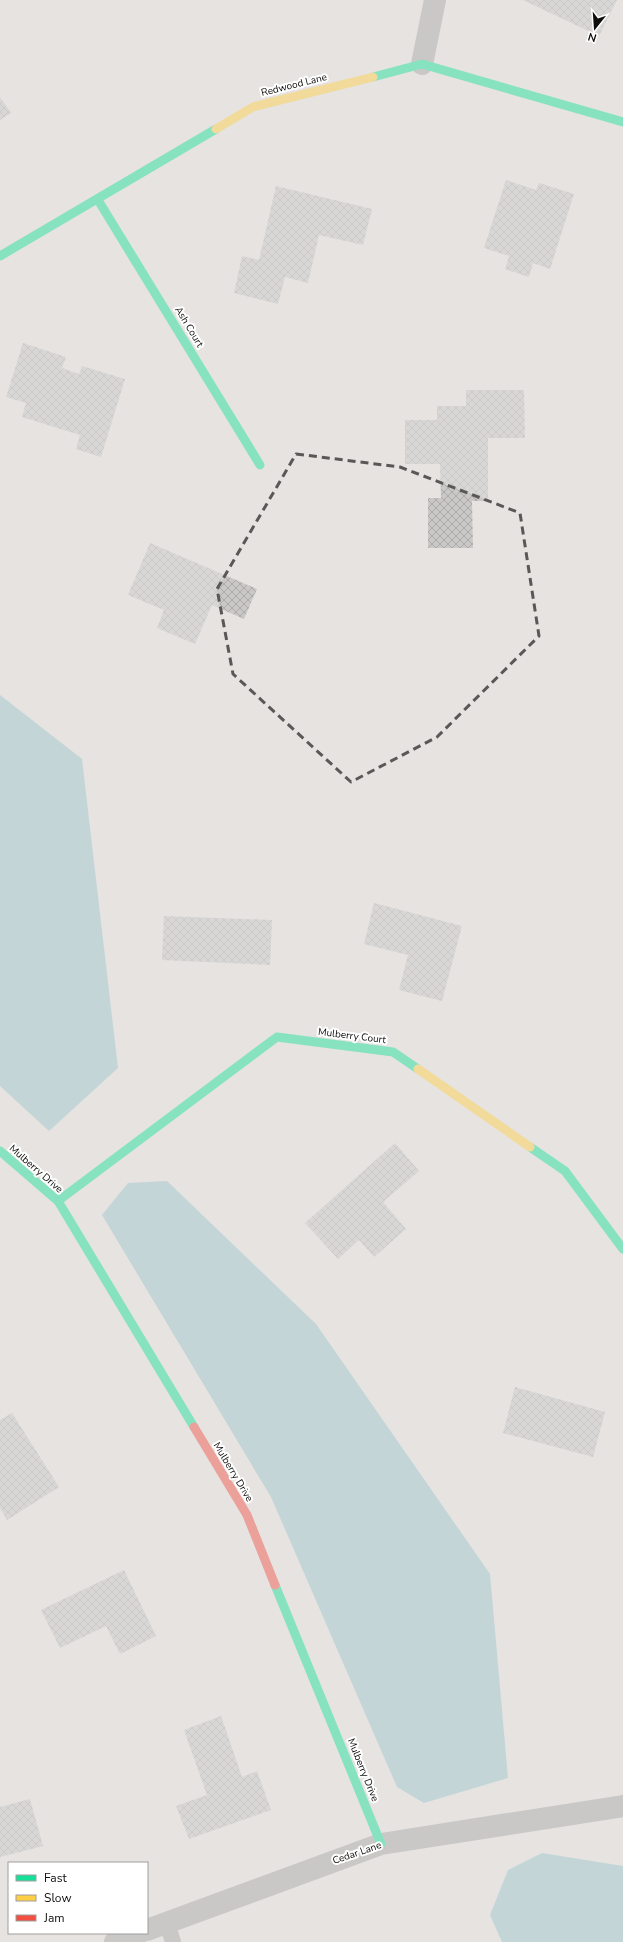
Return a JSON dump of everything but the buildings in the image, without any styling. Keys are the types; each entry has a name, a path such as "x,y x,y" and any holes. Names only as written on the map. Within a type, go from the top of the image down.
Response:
{"street":[{"path":"434,0 422,64 623,122"},
{"name":"Redwood Lane","path":"0,256 98,200 253,106 422,64"},
{"name":"Ash Court","path":"98,200 260,465"},
{"name":"Mulberry Court","path":"58,1201 277,1037 393,1052 565,1171 623,1249"},
{"name":"Mulberry Drive","path":"0,1151 58,1201 247,1515 381,1844"},
{"name":"Cedar Lane","path":"162,1932 381,1844 623,1806"},
{"path":"115,1942 136,1934"}],"highlighted area":[{"path":"296,454 400,467 520,513 539,636 437,737 351,782 233,674 217,589"}],"water":[{"path":"0,695 82,759 118,1068 49,1131 0,1086"},
{"path":"167,1181 316,1324 490,1574 508,1778 424,1803 397,1787 271,1497 102,1215 128,1183"},
{"path":"542,1853 623,1866 623,1942 502,1942 490,1915 508,1870"}],"traffic: fast":[{"path":"373,77 422,64 623,122"},
{"path":"0,256 216,129"},
{"path":"98,200 260,465"},
{"path":"58,1201 277,1037 393,1052 418,1069"},
{"path":"530,1147 565,1171 623,1249"},
{"path":"0,1151 58,1201 194,1427"},
{"path":"275,1585 381,1844"}],"traffic: slow":[{"path":"216,129 253,107 373,77"},
{"path":"418,1069 530,1147"}],"traffic: jam":[{"path":"194,1427 247,1515 275,1585"}]}
